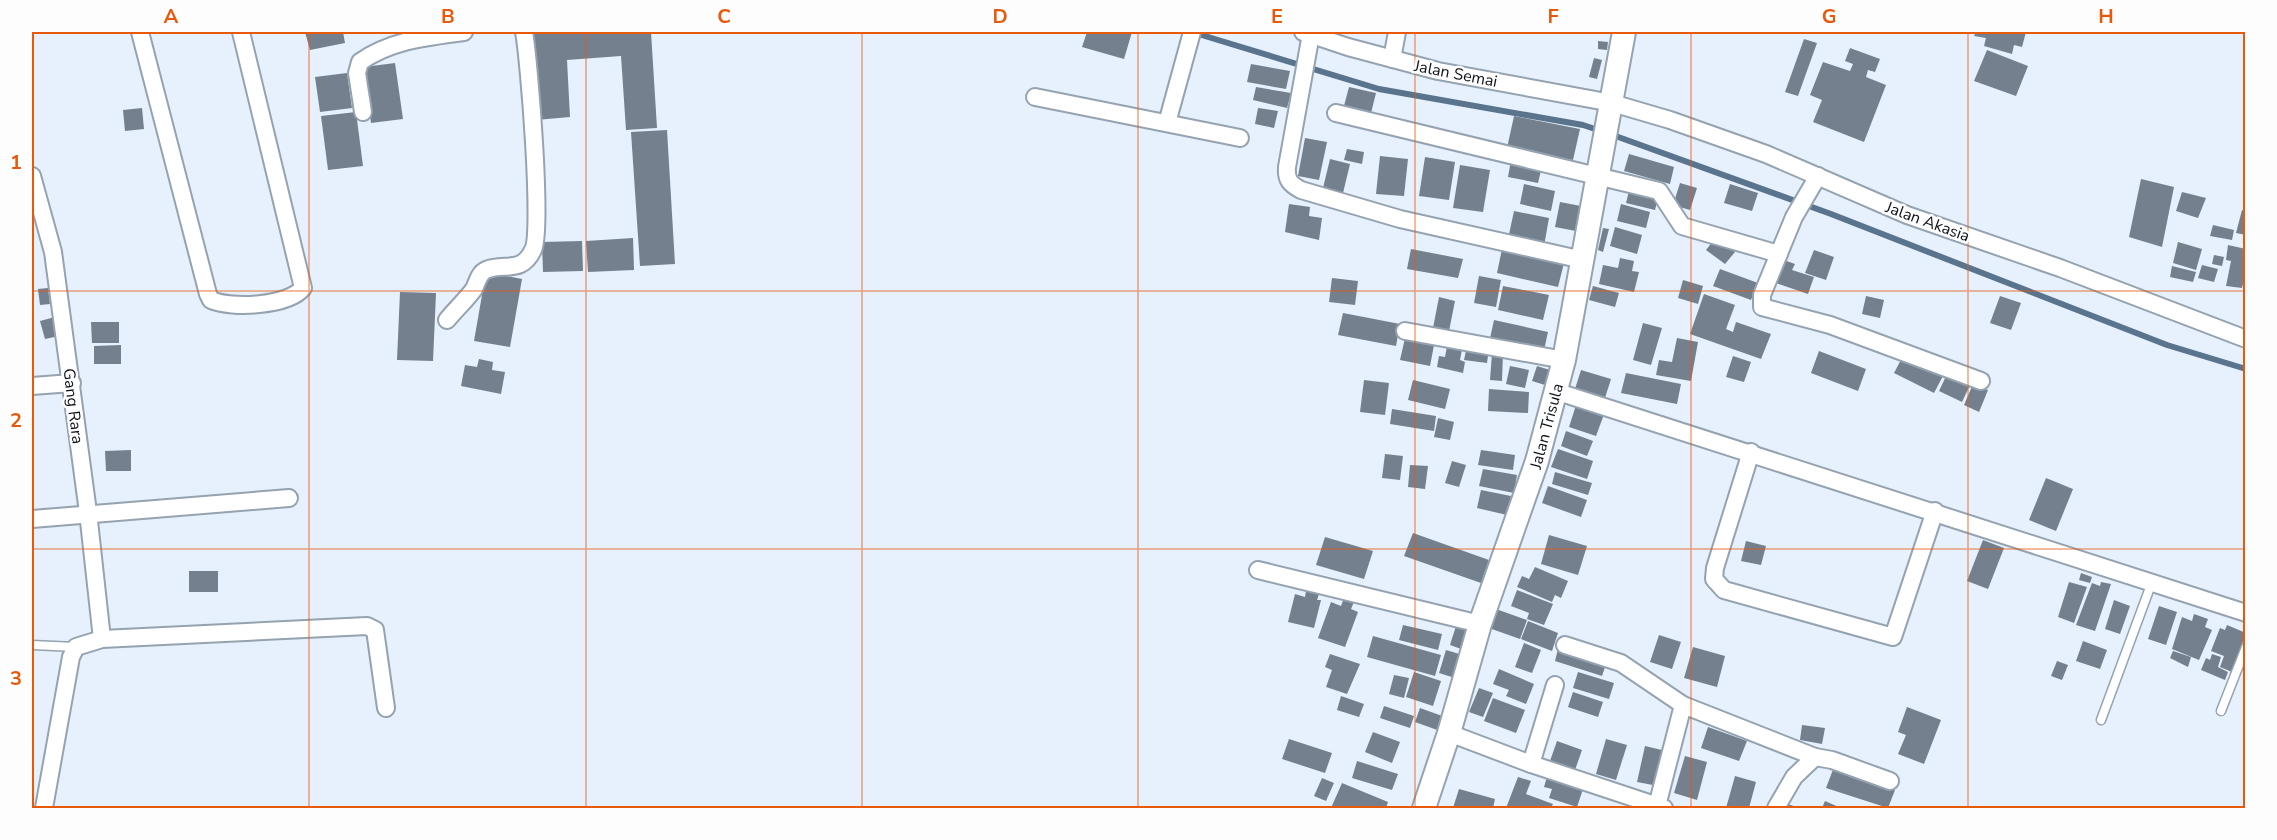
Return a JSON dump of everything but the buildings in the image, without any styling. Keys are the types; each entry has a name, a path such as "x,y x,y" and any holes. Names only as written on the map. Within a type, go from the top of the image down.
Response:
{"street":[{"path":"140,32 208,294 211,300 229,305 291,298 303,288 241,32"},
{"path":"363,112 357,73 360,62 376,50 400,42 464,32"},
{"path":"447,320 473,290 480,274 486,270 513,268 523,263 534,249 537,230 534,150 524,32"},
{"path":"1167,123 1192,32"},
{"path":"1392,60 1397,32"},
{"name":"Jalan Trisula","path":"1424,808 1449,733 1480,624 1537,461 1564,360 1624,32"},
{"path":"1307,38 1287,167 1287,178 1291,185 1400,219 1583,260"},
{"name":"Jalan Semai","path":"1307,38 1438,71 1611,106"},
{"path":"1035,97 1240,138"},
{"name":"Jalan Akasia","path":"1611,106 1757,150 1817,178 1907,215 2060,268 2246,339"},
{"path":"1336,113 1659,191 1682,226 1779,254"},
{"name":"Gang Rara","path":"32,176 53,252 72,383 102,639"},
{"path":"1817,178 1799,209 1779,254 1762,295 1762,307 1830,325 1980,381"},
{"path":"1405,331 1564,360"},
{"path":"32,386 72,383"},
{"path":"1555,391 1935,511 2246,613"},
{"path":"1751,452 1714,568 1714,579 1724,590 1893,637 1935,511"},
{"path":"32,519 88,512 289,498"},
{"path":"1258,570 1480,624"},
{"path":"44,808 68,669 76,647 102,639 368,626 375,630 386,708"},
{"path":"1565,645 1621,663 1683,705 1815,757 1832,760 1890,781"},
{"path":"1531,764 1555,685"},
{"path":"1449,733 1531,764 1661,807 1683,705"},
{"path":"1776,808 1794,777 1815,757"}],"lane":[{"path":"2101,720 2152,582"},
{"path":"32,645 76,647"},
{"path":"2221,711 2246,647"}],"waterway":[{"path":"1195,33 1379,89 1583,125 1601,131"},
{"path":"1610,134 1831,214 2167,345 2246,369"}]}
